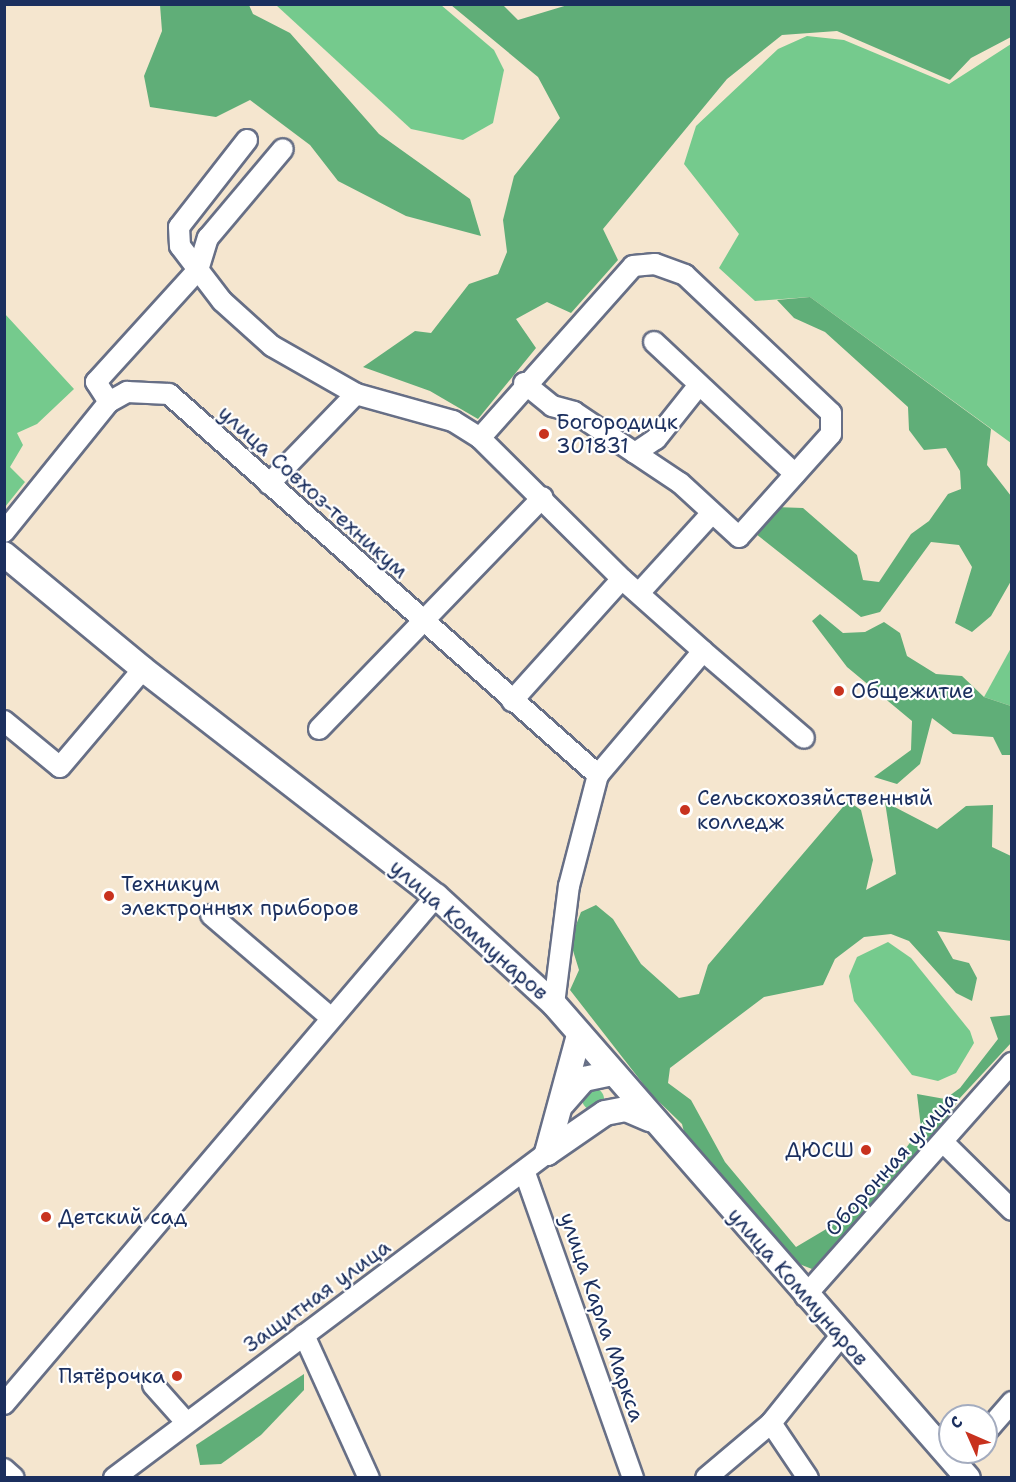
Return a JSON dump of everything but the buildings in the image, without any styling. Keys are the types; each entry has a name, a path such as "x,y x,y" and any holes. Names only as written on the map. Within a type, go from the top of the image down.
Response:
{"main road":[{"name":"улица Коммунаров","path":"4,554 143,669 436,896 554,1004 840,1336 965,1465"},
{"path":"547,1153 579,1035"},
{"path":"560,1107 584,1079 616,1077 606,1113"},
{"path":"547,1153 606,1113 626,1109 653,1120"}],"street":[{"path":"247,140 179,228 180,246 222,301 272,346 356,394 453,421 480,438 543,497 622,579 804,738"},
{"path":"4,532 109,402 96,382 198,270 208,238 283,149"},
{"path":"480,438 524,382 633,266 655,264 685,275 831,413 831,434 739,537 635,453 574,412 552,406 524,382"},
{"path":"654,342 795,474"},
{"path":"635,453 656,439 699,385"},
{"name":"улица Совхоз-техникум","path":"109,402 127,392 169,394 425,625 598,775"},
{"path":"269,484 356,394"},
{"path":"319,729 425,625 543,497"},
{"path":"639,593 712,513"},
{"path":"512,701 622,579"},
{"path":"554,1004 569,886 598,775 703,651"},
{"path":"4,721 60,767 143,669"},
{"path":"4,1404 329,1016 436,896"},
{"path":"211,915 329,1016"},
{"name":"Оборонная улица","path":"805,1296 1011,1063"},
{"path":"943,1142 1011,1210"},
{"name":"Защитная улица","path":"114,1478 186,1422 525,1173 547,1153"},
{"name":"улица Карла Маркса","path":"525,1173 633,1478"},
{"path":"304,1335 369,1478"},
{"path":"706,1478 771,1424 840,1336"},
{"path":"153,1385 186,1422"},
{"path":"998,1418 1011,1402"},
{"path":"771,1424 808,1478"}],"green space":[{"path":"571,4 1011,5 1011,37 971,58 950,80 837,31 782,35 727,79 603,229 618,260 571,313 547,302 516,319 536,348 478,419 430,391 363,367 415,331 431,333 469,284 498,274 507,252 503,220 514,176 560,118 538,77 451,5 503,5 518,20"},
{"path":"160,5 249,5 253,14 290,33 379,134 470,199 481,236 406,216 338,181 310,145 250,100 216,117 150,107 144,76 162,31"},
{"path":"276,5 441,5 494,50 504,70 493,123 463,140 411,129"},
{"path":"807,36 844,40 949,84 1011,44 1011,443 810,297 755,301 719,268 739,234 684,164 696,126 778,49"},
{"path":"810,297 991,429 987,465 1011,496 1011,581 991,616 972,632 955,623 972,567 959,545 931,542 880,612 861,617 756,534 775,507 803,508 857,555 863,580 879,582 911,534 929,521 948,494 961,489 960,471 946,448 924,450 909,430 908,407 825,332 794,318 777,300"},
{"path":"5,314 74,389 37,424 17,433 23,445 10,467 25,482 5,507"},
{"path":"820,614 843,633 865,632 884,622 900,633 907,656 936,674 962,676 984,697 1011,706 1011,755 1002,755 993,737 953,734 932,718 920,764 897,784 874,777 911,750 912,721 847,667 812,621"},
{"path":"1011,648 1011,706 984,697"},
{"path":"848,801 861,810 873,860 866,890 896,874 885,802 937,829 966,806 993,805 992,847 1011,856 1011,941 937,931 953,959 969,963 977,978 972,1001 956,993 909,941 891,934 864,937 835,959 823,985 764,997 670,1068 668,1083 691,1100 725,1162 796,1247 828,1228 903,1152 921,1128 917,1094 945,1099 960,1088 998,1039 990,1017 1011,1015 1011,1043 959,1099 936,1138 812,1269 794,1262 686,1140 682,1124 651,1094 570,990 579,970 570,941 581,912 596,905 613,919 641,964 679,998 699,994 708,965"},
{"path":"888,942 911,958 970,1031 974,1043 956,1073 938,1081 912,1075 854,1001 849,976 857,957"},
{"path":"593,1088 601,1091 604,1099 601,1107 593,1110 585,1107 582,1099 585,1091"},
{"path":"304,1374 304,1390 261,1435 221,1464 200,1465 196,1445"}],"place":[{"name":"Богородицк 301831","path":"544,434"},
{"name":"Общежитие","path":"839,691"},
{"name":"Сельскохозяйственный колледж","path":"685,810"},
{"name":"Техникум электронных приборов","path":"109,896"},
{"name":"ДЮСШ","path":"866,1150"},
{"name":"Детский сад","path":"46,1217"},
{"name":"Пятёрочка","path":"177,1376"}]}
